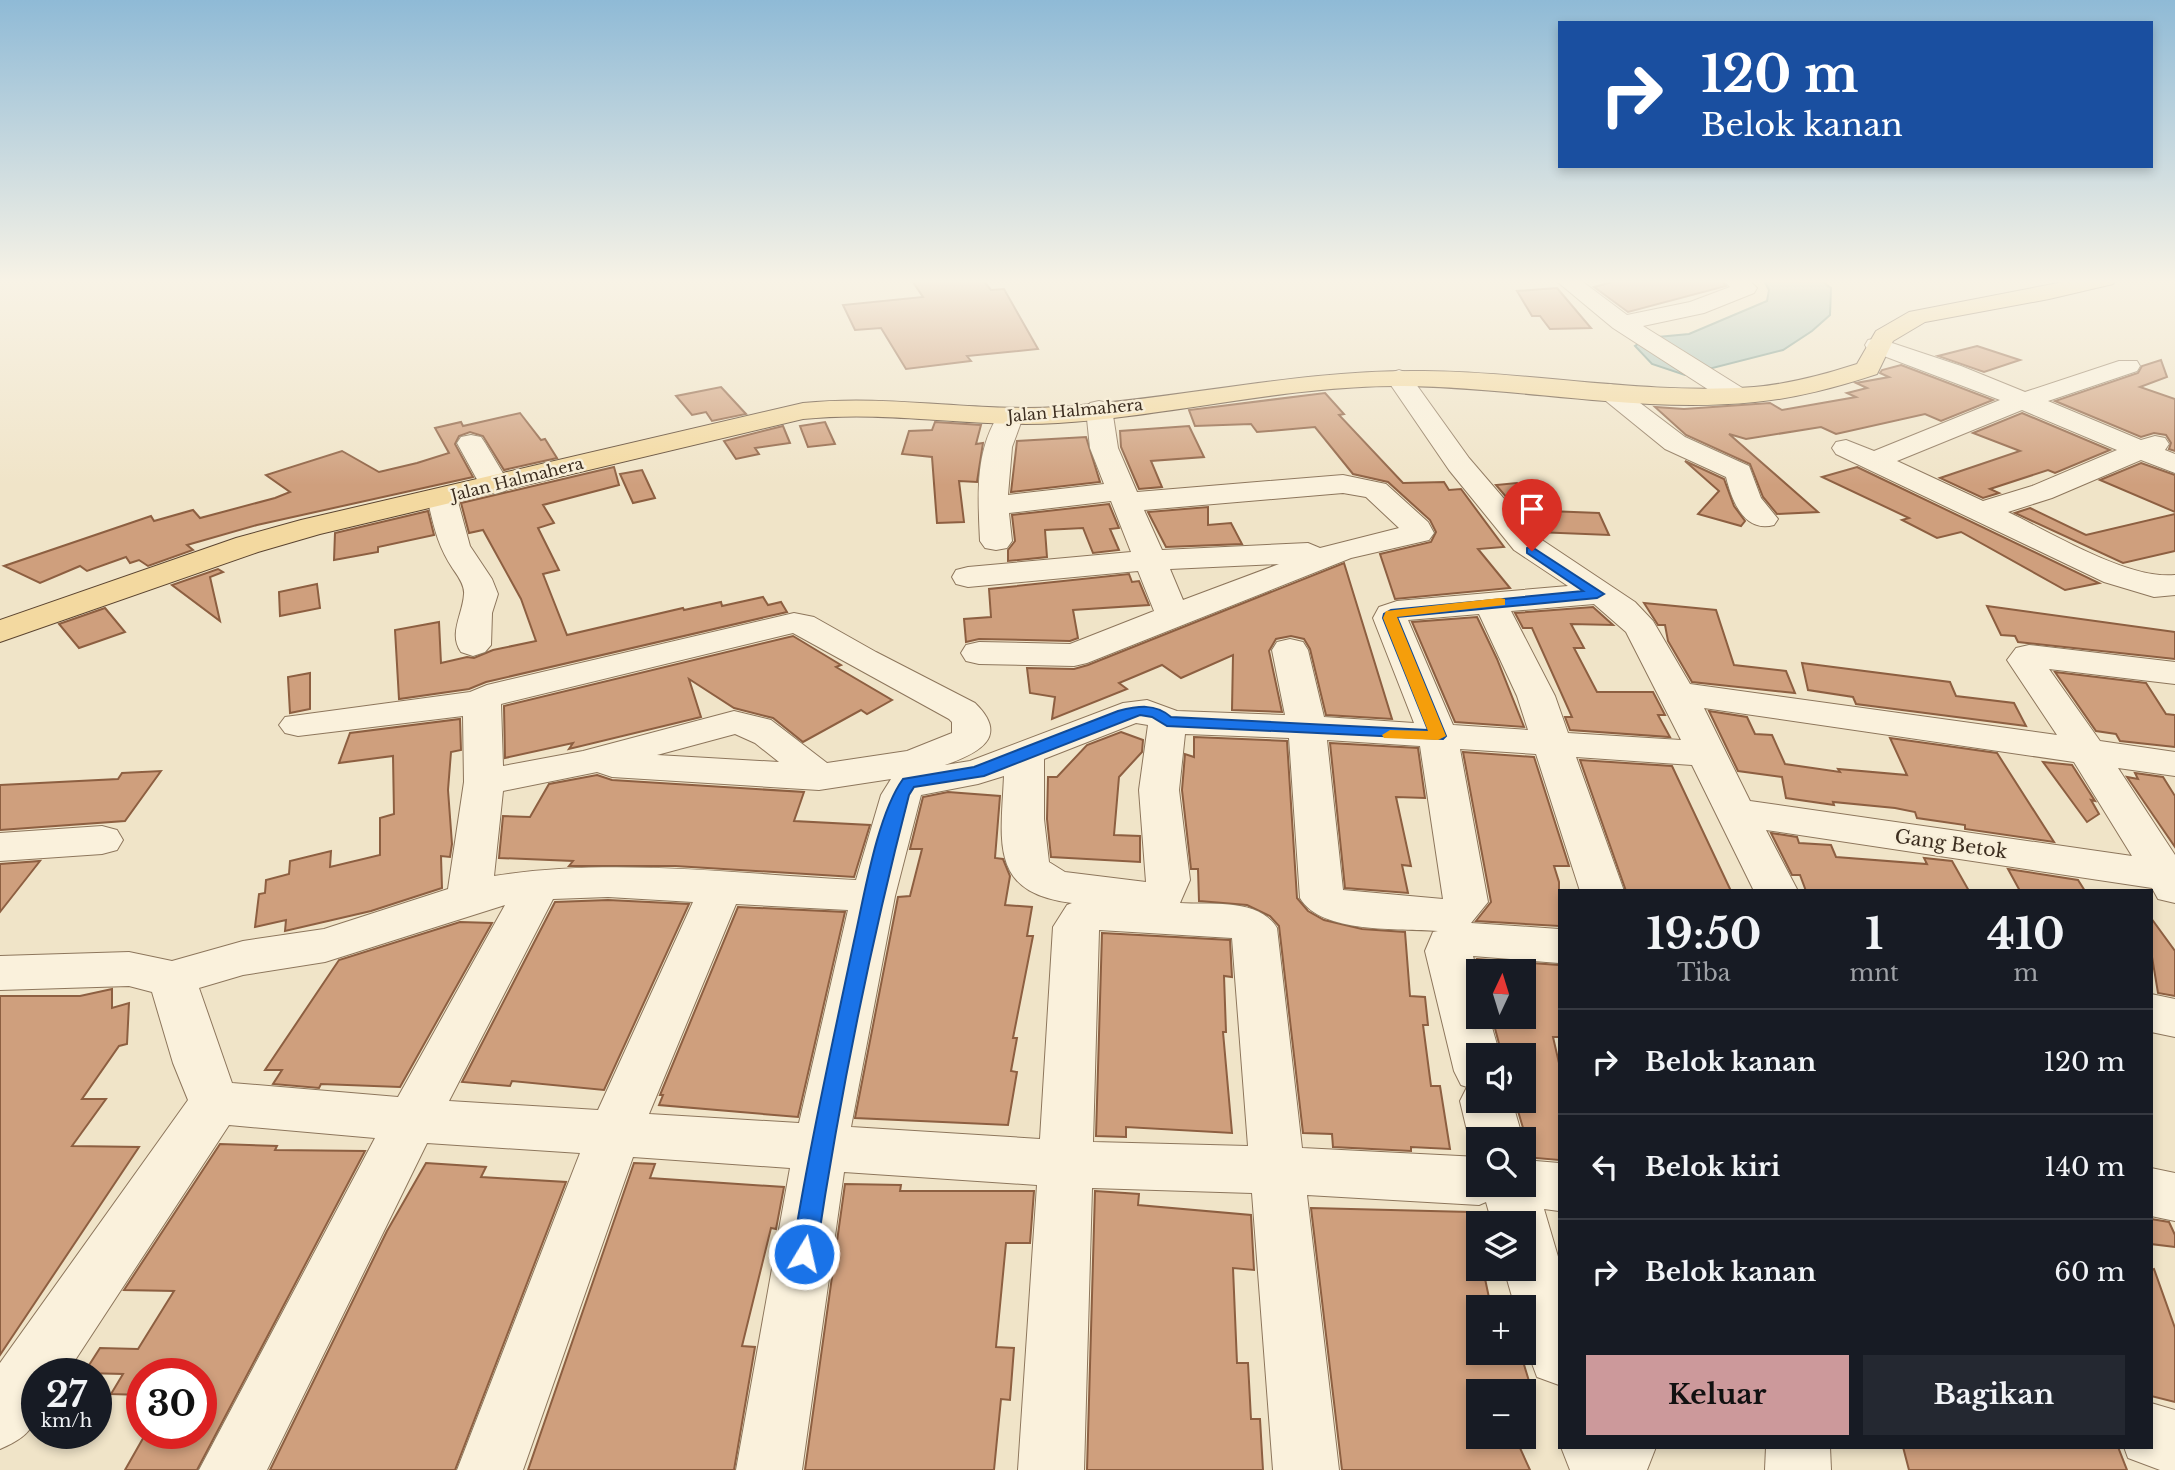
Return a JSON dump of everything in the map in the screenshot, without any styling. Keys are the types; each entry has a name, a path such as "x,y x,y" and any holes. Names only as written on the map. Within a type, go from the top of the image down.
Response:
{"main road":[{"name":"Jalan Halmahera","path":"0,632 247,545 709,431 814,410 859,406 1010,417 1399,378 1610,392 1735,395 1839,380 1868,369 1876,348"}],"street":[{"path":"1661,348 1735,395"},
{"path":"1884,348 2024,401 2175,464"},
{"path":"1876,460 2024,401 2128,366"},
{"path":"1399,378 1460,464 1525,543 1623,609 1641,628 1692,721 1775,889"},
{"path":"1610,392 1675,443 1740,472 1747,500 1763,519"},
{"path":"1099,409 1104,448 1126,496 1173,616"},
{"path":"996,541 992,469 996,450 1010,417"},
{"path":"1981,511 2042,492 2139,449 2175,437"},
{"path":"471,443 495,485"},
{"path":"1846,448 2137,583 2154,587 2175,585"},
{"path":"968,577 1150,560 1341,551 1418,533 1376,490 1343,484 993,506"},
{"path":"442,498 454,546 476,579 481,593 475,613 473,645"},
{"path":"979,653 1074,655 1341,551"},
{"path":"1290,650 1307,727 1322,898 1329,905 1341,908 1444,915 1458,911 1466,902 1438,736 1390,618 1391,614 1597,594"},
{"path":"1490,603 1536,696 1601,889"},
{"path":"469,898 484,782 482,702 487,696 779,625 802,624 863,660 962,711 971,720 971,738 928,757 908,772 873,896 821,1146 769,1470"},
{"path":"2172,881 2087,751 2050,700 2026,658 2052,657 2175,673"},
{"path":"1676,694 2175,764"},
{"path":"298,725 482,702"},
{"path":"586,763 819,777 908,772 978,772 1123,714 1140,711 1156,712 1167,722 1307,727 1706,754"},
{"path":"1051,1470 1076,927 1083,916 1146,906 1165,892 1168,880 1159,790 1167,722"},
{"path":"484,782 586,763 680,736 744,723 762,731 819,777"},
{"path":"1026,752 1023,819 1028,869 1055,886 1146,906 1245,923 1254,928 1306,1470"},
{"name":"Gang Betok","path":"1737,812 2172,881"},
{"path":"0,846 102,840"},
{"path":"0,973 128,969 172,979 243,958 325,945 469,898 539,884 608,882 873,896"},
{"path":"232,1470 412,1120 539,884"},
{"path":"490,1470 614,1134 720,888"},
{"path":"1472,1043 1448,950 1449,944 1464,939 1558,946"},
{"path":"172,979 198,1063 215,1103"},
{"path":"2153,1013 2175,1018"},
{"path":"215,1103 412,1120 1067,1164 1277,1170 1466,1180"},
{"path":"0,1417 215,1103"},
{"path":"1536,1185 1558,1186"},
{"path":"2153,1192 2175,1197"},
{"path":"1536,1279 1558,1353"},
{"path":"2153,1436 2175,1442"},
{"path":"1595,1449 1598,1452 1618,1452 1622,1449"},
{"path":"1798,1449 1798,1470"}],"water":[{"path":"1637,348 1787,348 1685,375 1652,364"}],"building":[{"path":"893,348 1038,349 967,356 971,361 906,369"},
{"path":"1982,348 2020,360 1984,372 1938,356"},
{"path":"2161,360 2167,377 2140,387 2175,399 2175,451 2169,449 2171,443 2166,435 2154,433 2141,437 2055,401 2138,373 2142,366"},
{"path":"1901,365 1993,400 1941,421 1925,414 1836,434 1821,427 1746,439 1729,434 1818,512 1777,514 1763,497 1750,464 1686,435 1655,407 1684,409 1770,403 1782,410 1856,397 1847,393 1867,388 1856,383 1889,377 1880,373 1882,370"},
{"path":"721,387 746,414 712,421 706,412 692,415 676,396"},
{"path":"1325,393 1344,414 1339,415 1403,483 1444,482 1449,490 1461,489 1504,547 1478,549 1510,588 1395,599 1380,554 1431,542 1436,532 1430,520 1388,482 1353,474 1315,427 1257,432 1251,424 1195,426 1189,410"},
{"path":"520,413 541,440 545,439 557,458 504,470 483,436 470,432 459,436 455,444 473,477 257,525 187,545 193,550 148,566 139,560 130,563 126,557 87,571 80,566 40,583 4,566 151,516 154,521 193,510 200,518 275,498 290,492 266,475 342,451 379,472 417,463 449,453 435,428 461,422 463,426"},
{"path":"2022,413 2110,450 2055,473 2048,470 1990,489 1999,493 1983,498 1940,478 2020,451 1973,433"},
{"path":"825,422 835,444 808,447 800,426"},
{"path":"935,422 981,425 976,444 983,443 977,482 959,481 964,522 937,523 932,457 902,454 909,431 932,430"},
{"path":"783,426 790,443 755,448 759,454 736,459 724,441"},
{"path":"1189,426 1204,457 1151,461 1162,487 1139,489 1121,447 1120,431"},
{"path":"1086,437 1100,482 1011,492 1017,441"},
{"path":"1685,461 1724,479 1734,506 1745,521 1741,526 1698,514 1719,491"},
{"path":"2141,463 2175,475 2175,512 2100,480"},
{"path":"614,467 619,485 543,505 554,523 538,528 559,570 543,574 567,635 683,608 684,610 721,602 722,606 763,597 768,605 781,602 787,612 486,682 469,689 399,699 395,630 439,622 441,663 474,658 493,650 536,641 521,599 483,530 469,533 461,503"},
{"path":"1857,467 2099,583 2065,590 1961,532 1937,538 1902,520 1909,518 1822,477"},
{"path":"642,470 655,498 633,503 620,474"},
{"path":"1517,483 1548,511 1599,513 1609,535 1536,532 1496,485"},
{"path":"1109,504 1119,528 1110,529 1119,550 1093,553 1083,528 1045,530 1047,557 1008,561 1008,550 1015,541 1012,515"},
{"path":"1208,507 1208,525 1231,523 1242,544 1166,547 1148,512"},
{"path":"2030,508 2086,535 2175,514 2175,551 2123,563 2015,513"},
{"path":"428,511 434,535 378,547 378,552 334,560 335,533"},
{"path":"1344,563 1392,719 1326,715 1310,649 1304,639 1291,636 1276,639 1269,651 1282,712 1232,710 1233,655 1181,678 1162,665 1119,683 1127,689 1052,719 1055,697 1030,693 1027,668 1074,669 1088,665"},
{"path":"218,569 223,572 210,577 220,621 172,585"},
{"path":"1129,574 1132,582 1139,581 1149,605 1073,610 1078,638 1070,641 979,639 966,642 964,619 991,617 989,589"},
{"path":"317,584 320,608 280,616 279,592"},
{"path":"1644,603 1716,610 1734,665 1786,671 1795,693 1692,682 1668,641 1665,625 1658,625"},
{"path":"1987,606 2175,632 2175,659 2018,642 2015,636 2001,635"},
{"path":"1593,607 1613,625 1571,624 1584,648 1574,648 1597,692 1653,692 1665,715 1658,715 1670,737 1570,730 1565,717 1572,717 1532,628 1523,628 1515,613"},
{"path":"105,608 125,632 79,648 59,624"},
{"path":"1477,617 1524,727 1455,722 1412,622"},
{"path":"793,636 841,665 836,667 892,700 867,714 861,710 803,742 773,718 734,708 689,679 701,717 569,749 573,743 505,758 504,706"},
{"path":"1802,663 1950,682 1956,696 2014,703 2026,726 1856,704 1853,697 1808,690"},
{"path":"2055,672 2146,683 2166,714 2175,715 2175,747 2120,741 2116,734 2096,731"},
{"path":"310,673 310,709 290,713 288,677"},
{"path":"1709,711 1747,717 1755,734 1772,735 1785,764 1840,772 1838,769 1907,775 1890,738 1997,753 2054,842 1965,829 1965,825 1917,818 1915,812 1895,808 1833,802 1834,805 1786,798 1782,777 1738,771"},
{"path":"460,719 461,750 451,752 448,790 452,844 450,857 441,856 442,888 371,911 285,931 286,920 255,927 259,894 265,893 266,880 289,874 290,861 331,851 330,867 380,855 380,818 394,814 393,756 339,763 350,733"},
{"path":"1121,732 1143,740 1142,752 1119,777 1114,835 1140,836 1140,862 1051,857 1047,819 1048,777 1057,777 1087,745"},
{"path":"1194,737 1287,741 1297,898 1308,911 1324,920 1362,929 1405,932 1410,996 1425,997 1428,1025 1423,1025 1431,1086 1440,1086 1450,1149 1411,1147 1411,1151 1333,1147 1332,1134 1303,1133 1279,926 1270,916 1247,905 1199,901 1198,869 1191,869 1182,790 1185,754 1194,757"},
{"path":"1330,743 1418,748 1425,798 1396,797 1411,866 1402,865 1408,893 1345,888"},
{"path":"1463,752 1534,757 1569,866 1554,866 1559,882 1558,926 1476,921 1491,902"},
{"path":"1580,760 1672,766 1730,889 1625,889"},
{"path":"2043,762 2072,765 2095,801 2091,800 2099,814 2087,822"},
{"path":"161,771 125,821 0,830 0,785 118,779 122,773"},
{"path":"2135,773 2163,777 2175,796 2175,847 2127,777 2138,779"},
{"path":"597,775 612,780 804,792 794,821 870,825 854,877 675,866 569,866 573,861 499,858 503,816 530,817 549,784"},
{"path":"948,792 1000,796 995,858 1003,859 1010,876 1005,905 1032,907 1027,936 1033,936 1013,1038 1017,1038 1011,1071 1017,1072 1008,1125 855,1118 898,897 910,896 922,849 910,849 923,797"},
{"path":"1771,833 1797,837 1799,843 1831,845 1836,857 1927,864 1924,858 1952,861 1968,889 1805,889 1800,875 1792,875"},
{"path":"40,861 0,912 0,864"},
{"path":"2008,869 2078,880 2084,889 2019,889"},
{"path":"608,900 689,904 604,1090 512,1081 510,1086 462,1082 555,902"},
{"path":"738,907 845,912 798,1117 659,1105 663,1095 660,1095"},
{"path":"2153,921 2175,951 2175,996 2158,993 2153,963"},
{"path":"460,922 492,923 400,1087 321,1084 319,1088 273,1084 282,1070 265,1070 339,960"},
{"path":"1102,933 1230,940 1232,977 1224,976 1226,1032 1223,1032 1232,1133 1126,1127 1126,1137 1096,1136"},
{"path":"1536,963 1558,965 1558,1037 1553,1037 1558,1059 1558,1160 1536,1158 1536,1127 1523,1127 1519,1113 1536,1113 1536,1043 1499,1043 1495,1029 1536,1029"},
{"path":"112,989 112,1008 129,1003 127,1044 119,1046 82,1099 106,1099 72,1146 139,1147 0,1355 0,996 80,996"},
{"path":"220,1144 277,1146 275,1150 365,1151 217,1432 217,1358 126,1358 126,1394 112,1394 123,1374 112,1374 112,1358 94,1358 100,1348 138,1349 174,1291 124,1290"},
{"path":"426,1163 486,1167 481,1177 566,1182 455,1470 270,1470 387,1231"},
{"path":"634,1163 655,1164 650,1178 784,1187 776,1229 771,1228 742,1346 755,1347 734,1470 528,1470"},
{"path":"845,1184 901,1185 900,1191 1034,1191 1030,1243 1006,1243 996,1347 1014,1348 1010,1400 1001,1399 994,1470 805,1470"},
{"path":"1095,1191 1139,1194 1138,1205 1251,1215 1254,1270 1233,1268 1237,1363 1248,1363 1251,1419 1260,1419 1263,1470 1087,1470"},
{"path":"1311,1208 1466,1212 1466,1281 1485,1281 1488,1295 1466,1295 1466,1365 1524,1365 1528,1379 1466,1379 1466,1449 1520,1449 1530,1470 1342,1470"},
{"path":"2153,1219 2169,1222 2175,1235 2175,1247 2153,1244"},
{"path":"2153,1269 2175,1328 2175,1402 2153,1396"},
{"path":"137,1449 208,1449 197,1470 125,1470"},
{"path":"1904,1449 2119,1449 2127,1470 1909,1470"}],"slow traffic":[{"path":"1390,735 1438,736 1390,618 1391,614 1397,611 1500,602"}],"route":[{"path":"804,1254 821,1146 873,896 901,795 909,783 978,772 1123,714 1140,711 1156,712 1167,722 1307,727 1438,736 1390,618 1391,614 1397,611 1597,594 1532,551"}]}
